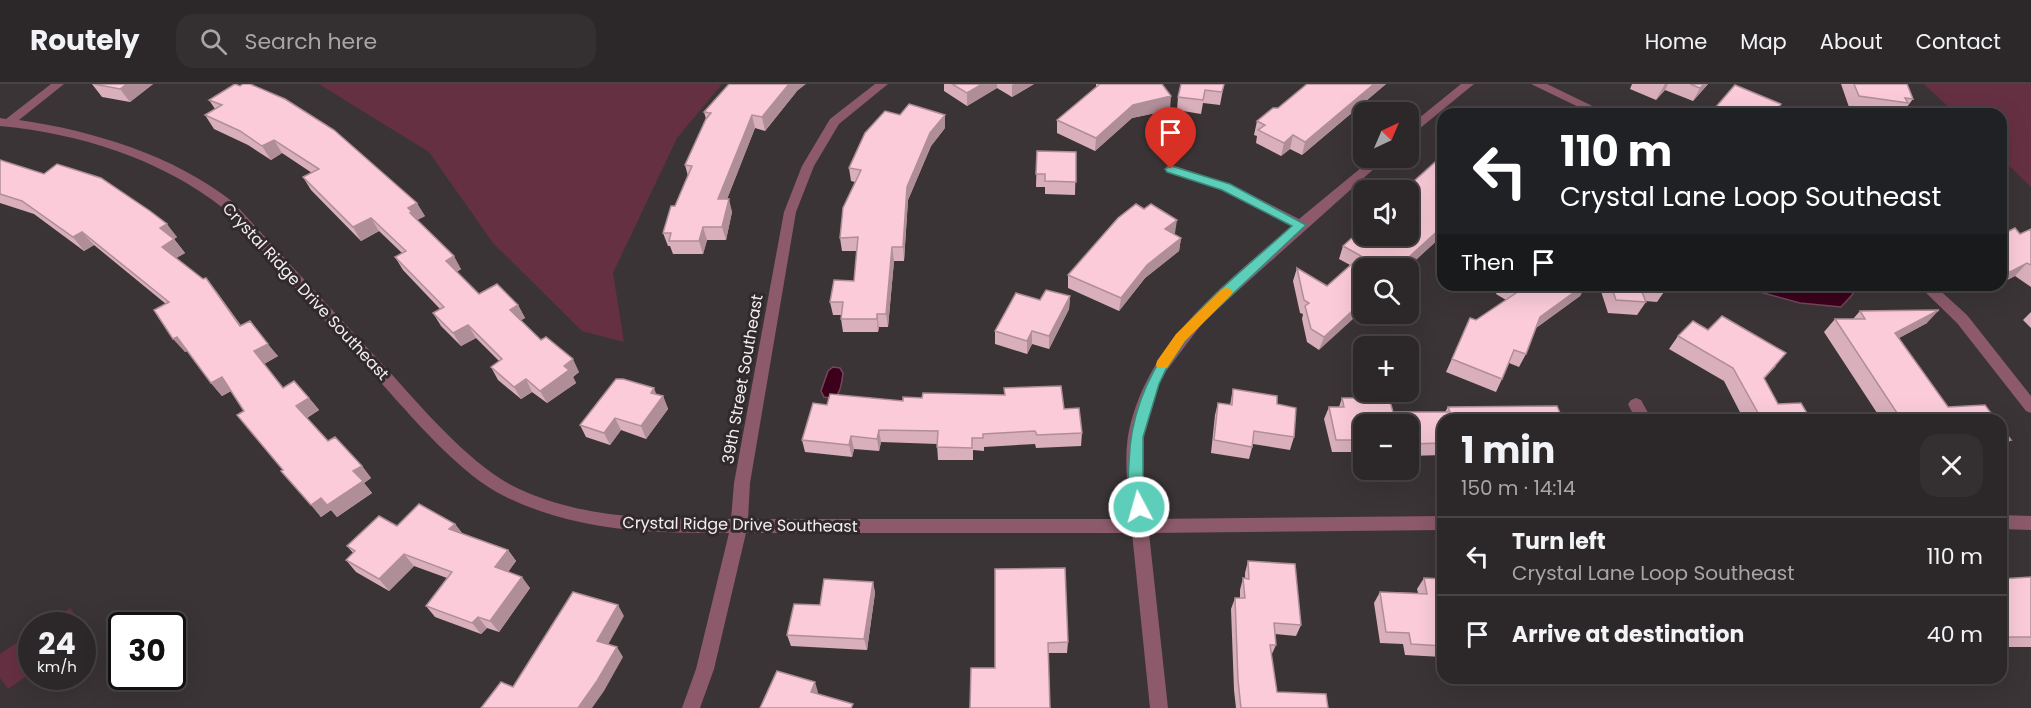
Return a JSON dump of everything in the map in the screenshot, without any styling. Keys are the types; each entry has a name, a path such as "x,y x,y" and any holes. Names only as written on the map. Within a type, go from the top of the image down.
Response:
{"street":[{"path":"4,122 58,84"},
{"name":"39th Street Southeast","path":"691,708 705,669 739,525 742,483 790,212 808,166 834,122 882,84"},
{"path":"1439,108 1468,84"},
{"path":"1537,84 1590,108"},
{"path":"1419,125 1437,110"},
{"name":"Crystal Ridge Drive Southeast","path":"4,122 60,132 112,148 183,174 210,191 228,205 438,435 480,471 510,492 590,519 651,526 1141,526 1437,523"},
{"path":"1159,708 1136,480 1136,437 1152,384 1181,338 1199,317 1300,225 1368,168"},
{"path":"1171,169 1226,187 1300,225"},
{"path":"1932,291 1962,319 2031,407"},
{"path":"1636,404 1641,414"},
{"path":"2007,522 2031,523"}],"shaded area":[{"path":"319,84 722,84 677,138 613,273 624,342 582,331 493,243 429,152"},
{"path":"1924,84 2031,84 2031,187 2007,164 2007,108 1950,108"},
{"path":"1756,291 1851,291 1853,294 1841,307 1800,303"},
{"path":"833,367 840,368 843,373 841,387 834,397 824,397 821,391 828,371"},
{"path":"18,642 18,682 8,689 0,678 0,654"}],"building":[{"path":"94,84 127,84 120,89"},
{"path":"235,84 240,86 250,84 285,99 334,130 417,203 408,208 412,212 410,213 454,256 446,261 479,294 497,284 518,305 510,310 541,340 546,337 573,359 564,366 569,370 540,391 526,379 514,387 491,367 502,359 468,325 453,333 433,313 444,307 395,257 406,251 371,218 353,227 303,177 319,169 274,140 262,146 240,131 205,115 222,105 209,100"},
{"path":"729,84 789,84 762,117 752,115 718,199 729,199 722,227 703,227 699,241 669,241 671,233 663,233 671,206 675,206 692,166 685,165 711,113 704,112"},
{"path":"952,84 982,84 967,93"},
{"path":"1100,84 1162,84 1171,96 1133,105 1096,138 1057,120"},
{"path":"1181,84 1224,84 1222,92 1205,90 1203,100 1178,97"},
{"path":"1307,84 1374,84 1305,142 1293,135 1284,143 1258,130 1265,125 1257,121 1273,108 1278,108"},
{"path":"1690,84 1704,84 1700,88"},
{"path":"1854,84 1907,84 1913,99 1905,98 1908,103 1859,96"},
{"path":"1735,85 1781,104 1778,108 1715,108"},
{"path":"909,104 945,115 930,133 907,187 903,247 892,247 886,314 877,314 877,319 841,319 843,302 830,302 834,280 854,281 858,237 840,238 843,208 861,170 849,168 865,133 885,111 900,115"},
{"path":"1037,151 1076,152 1076,182 1045,181 1045,174 1036,174"},
{"path":"0,160 44,174 57,164 101,178 167,224 160,228 174,239 162,247 203,279 206,278 240,326 250,321 268,344 254,351 283,388 294,381 309,398 296,406 328,441 335,437 362,466 353,471 363,481 327,505 321,498 311,505 237,415 244,411 222,377 211,383 177,337 173,339 154,310 169,302 82,232 73,237 22,201 0,194"},
{"path":"1437,160 1437,231 1408,258 1359,258 1361,256 1343,246 1353,237 1353,246 1419,246 1419,180 1415,180"},
{"path":"1136,204 1144,209 1151,204 1177,220 1165,229 1181,238 1147,265 1121,298 1068,275 1118,218"},
{"path":"2015,228 2020,234 2031,229 2031,265 2027,263 2010,272 2007,270 2007,232"},
{"path":"1353,263 1353,310 1324,337 1311,329 1305,306 1309,303 1304,300 1297,268 1327,286"},
{"path":"1046,290 1070,296 1049,336 1032,331 1027,341 995,331 1016,293 1040,300"},
{"path":"1519,291 1576,291 1540,317 1526,354 1514,350 1502,379 1452,359 1470,318 1476,320"},
{"path":"1613,291 1642,291 1646,302 1616,300"},
{"path":"1939,310 1895,333 1948,407 1985,405 1992,414 1898,414 1835,319 1865,319 1860,311"},
{"path":"1722,316 1786,353 1764,378 1778,404 1801,403 1807,414 1759,414 1733,368 1678,336 1693,321 1708,330"},
{"path":"616,379 654,388 651,393 663,396 641,426 615,418 604,433 580,425"},
{"path":"1061,386 1064,409 1079,408 1082,433 1037,435 1035,431 983,434 983,438 972,438 972,448 937,447 938,431 879,430 877,439 851,436 849,445 802,440 813,403 827,405 830,394 903,401 903,397 922,398 923,393 1005,395 1004,388"},
{"path":"1233,389 1277,396 1277,404 1296,408 1294,437 1254,431 1252,447 1214,440 1218,403 1232,405"},
{"path":"1342,398 1353,398 1353,402 1390,402 1393,412 1450,412 1448,407 1557,406 1560,414 1437,414 1437,443 1419,444 1419,414 1353,414 1353,440 1336,440 1329,407 1344,407"},
{"path":"419,504 455,524 449,529 508,550 495,567 522,577 490,621 478,617 472,623 426,606 452,572 404,554 379,579 346,560 355,551 347,546 379,516 397,526"},
{"path":"1248,561 1295,564 1301,625 1274,623 1276,645 1270,645 1277,692 1326,694 1328,708 1241,708 1235,598 1245,598 1243,578 1249,579"},
{"path":"1065,568 1068,642 1048,643 1050,708 970,708 971,668 995,668 995,569"},
{"path":"2031,577 2031,637 2007,637 2007,579"},
{"path":"1424,578 1437,579 1437,646 1411,644 1409,633 1386,632 1380,592 1427,594"},
{"path":"824,579 873,582 864,639 787,635 794,604 820,605"},
{"path":"573,592 618,605 597,641 617,647 578,708 481,708 501,682 513,687"},
{"path":"777,671 815,682 811,692 853,704 851,708 760,708"}],"slow traffic":[{"path":"1162,365 1199,317 1226,292"}],"route":[{"path":"1139,507 1136,480 1136,437 1152,384 1161,367 1199,317 1300,225 1226,187 1171,169"}]}
